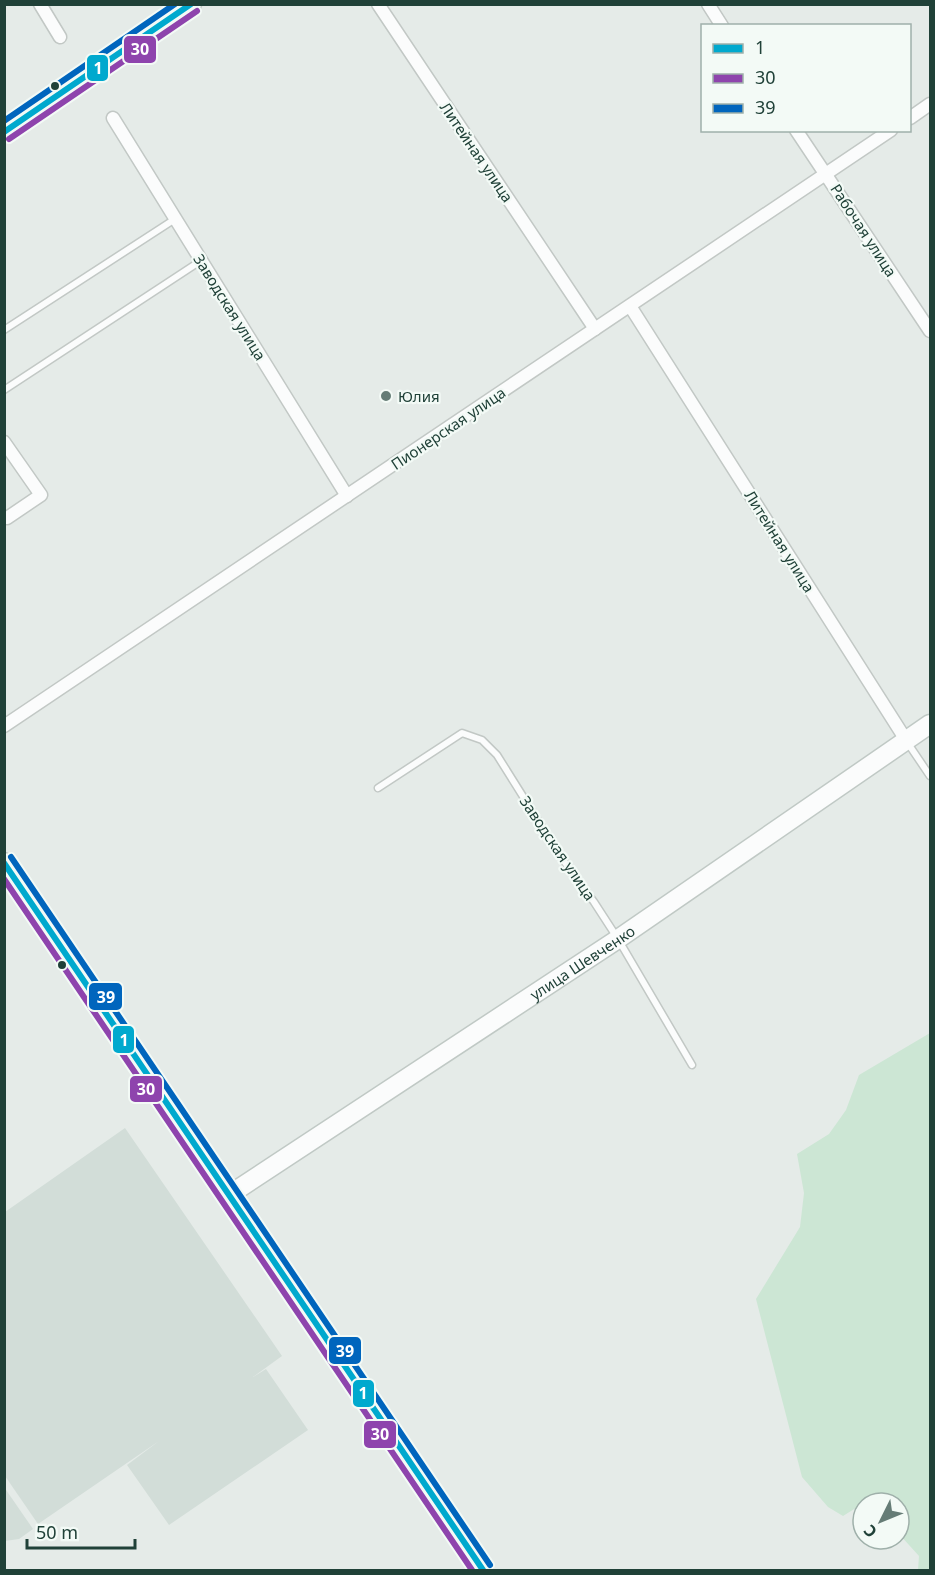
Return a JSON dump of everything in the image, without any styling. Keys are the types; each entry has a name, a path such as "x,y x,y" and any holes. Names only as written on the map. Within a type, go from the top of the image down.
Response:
{"main road":[{"path":"4,132 192,4"},
{"name":"улица Шевченко","path":"229,1195 618,939 930,724"},
{"path":"4,862 480,1570"}],"street":[{"path":"40,4 60,37"},
{"name":"Литейная улица","path":"378,4 595,329"},
{"path":"708,4 721,24"},
{"path":"911,117 930,104"},
{"name":"Заводская улица","path":"113,118 347,496"},
{"name":"Рабочая улица","path":"797,132 930,331"},
{"name":"Пионерская улица","path":"4,726 888,132"},
{"name":"Литейная улица","path":"630,306 906,740"},
{"path":"4,442 40,495 7,518"}],"lane":[{"path":"4,330 176,219"},
{"path":"4,390 202,260"},
{"name":"Заводская улица","path":"378,788 462,733 482,740 497,755 561,857 618,939 692,1065"},
{"name":"Литейная улица","path":"906,740 930,776"}],"shaded area":[{"path":"125,1128 282,1356 253,1377 266,1369 308,1430 169,1525 127,1465 159,1441 38,1524 5,1476 5,1212"},
{"path":"4,1487 33,1529 19,1539 5,1541"}],"green space":[{"path":"930,1033 930,1570 918,1570 919,1556 911,1547 911,1491 851,1491 851,1511 843,1516 828,1507 802,1477 756,1299 800,1227 804,1193 797,1154 829,1134 846,1110 859,1075"}],"transit line":[{"name":"39","path":"4,121 175,4"},
{"name":"1","path":"4,132 191,4"},
{"name":"30","path":"9,139 197,11"},
{"name":"39","path":"11,857 490,1565"},
{"name":"1","path":"4,863 483,1570"},
{"name":"30","path":"4,879 472,1570"}],"place":[{"name":"Юлия","path":"386,396"}]}
